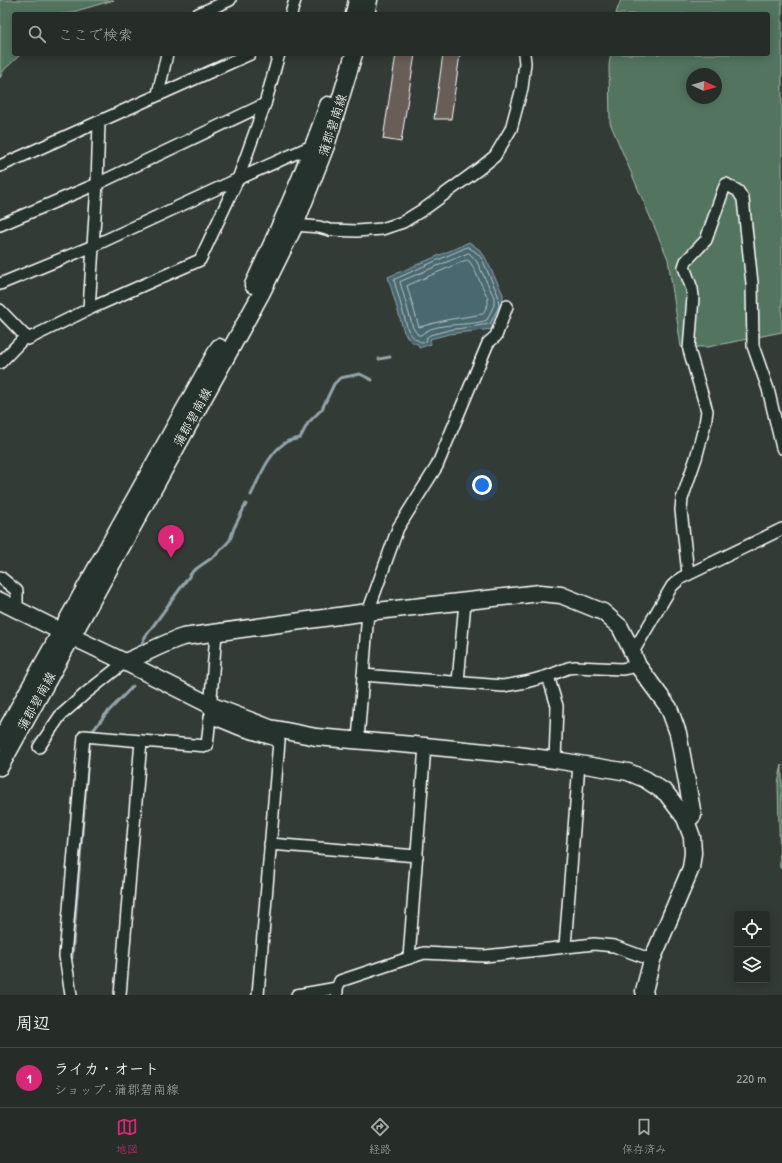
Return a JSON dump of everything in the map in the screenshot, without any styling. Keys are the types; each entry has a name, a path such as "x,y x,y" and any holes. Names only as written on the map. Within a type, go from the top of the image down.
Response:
{"street":[{"path":"203,12 230,0"},
{"path":"292,12 296,0"},
{"path":"354,12 357,0"},
{"path":"366,12 369,0"},
{"path":"158,94 167,56"},
{"path":"0,166 245,56"},
{"path":"0,310 28,339 88,309 200,260 238,179 265,104 278,56"},
{"name":"蒲郡碧南線","path":"0,767 65,634 252,287 285,216 314,145 342,56"},
{"name":"蒲郡碧南線","path":"0,741 65,634 260,294 295,225 327,143 353,56"},
{"path":"295,225 357,232 382,229 403,222 415,215 479,169 496,156 512,129 522,88 525,63 524,56"},
{"path":"0,225 97,184 265,104"},
{"path":"88,309 97,184 99,122"},
{"path":"0,284 93,246 314,145"},
{"path":"688,574 681,510 682,499 696,458 708,411 688,350 693,297 692,289 684,267 686,260 706,240 722,191 726,184 738,191 743,199 752,283 753,346 768,389 782,448"},
{"path":"358,740 368,612 398,528 437,466 488,343 496,336 507,306"},
{"path":"0,363 26,336"},
{"path":"363,675 503,686 548,676 568,668 622,669 635,659 672,586 681,578 782,529"},
{"path":"0,577 17,591 6,607 125,662 239,729 279,741 258,995"},
{"path":"39,747 60,716 86,693 125,662 139,657 169,641 183,637 368,612 540,593 562,595 602,612 620,627 635,659 669,708 678,733 693,815 685,818"},
{"path":"458,682 465,602"},
{"path":"71,995 65,956 84,736 207,746 216,633"},
{"path":"548,676 557,706 554,760"},
{"path":"210,711 270,728 316,737 426,746 554,760 628,772 645,779 666,793 685,818 692,837 693,853 691,868 652,960 644,991 645,995"},
{"path":"120,995 141,741"},
{"path":"408,958 426,746"},
{"path":"565,946 579,764"},
{"path":"270,844 417,856"},
{"path":"297,995 337,991 340,981 424,953 485,956 594,944 614,946 652,960"}],"green space":[{"path":"0,0 114,0 73,12 12,12 12,56 19,56 4,70 0,78"},
{"path":"621,0 782,0 782,332 708,347 681,347 668,259 610,123 609,65 611,56 770,56 770,12 616,12 617,10"},
{"path":"782,765 782,869 780,868 778,783"}],"water":[{"path":"469,242 480,250 485,257 503,294 503,307 493,329 449,334 430,339 431,344 419,348 418,344 408,338 404,332 388,277"}],"building":[{"path":"396,56 415,56 401,142 383,139"},
{"path":"443,56 460,56 451,119 434,119"}],"waterway":[{"path":"379,359 390,357"},
{"path":"251,495 270,458 282,445 288,441 300,438 308,423 322,409 334,384 340,378 360,374 372,380"},
{"path":"141,646 145,637 193,571 216,555 230,540 234,528 246,504"},
{"path":"92,732 105,715 133,686"},
{"path":"72,958 89,746"}],"place":[{"name":"ライカ・オート","path":"171,558"}]}
